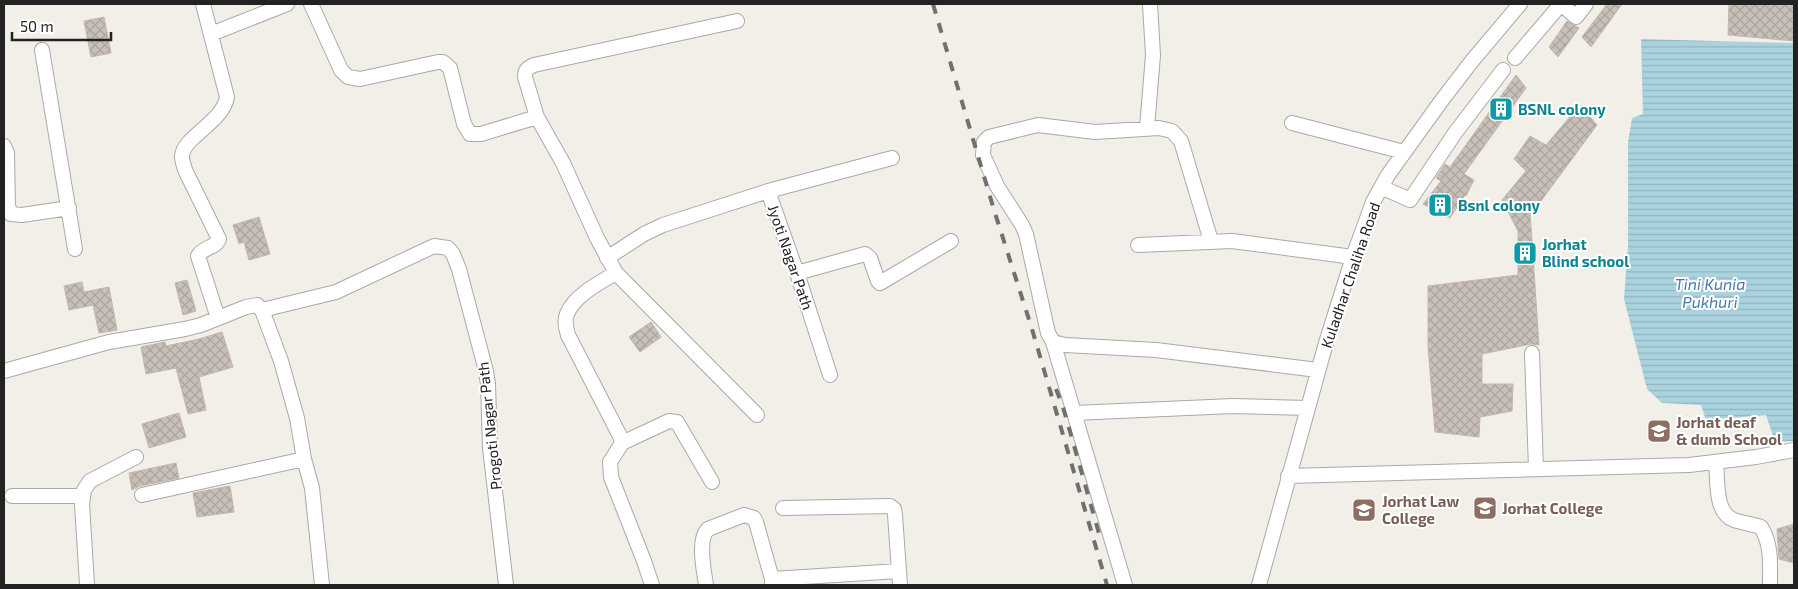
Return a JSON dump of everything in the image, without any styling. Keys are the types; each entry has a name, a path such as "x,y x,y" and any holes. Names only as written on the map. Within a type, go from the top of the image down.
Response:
{"street":[{"path":"202,4 227,97 226,105 220,113 186,147 182,155 182,164 219,239 216,244 202,250 198,256 218,318"},
{"path":"211,34 288,4"},
{"path":"311,4 340,70 348,77 360,79 443,62 450,68 464,124 470,134 481,134 536,117"},
{"path":"1148,128 1152,55 1150,4"},
{"name":"Kuladhar Chaliha Road","path":"1259,585 1318,370 1352,257 1373,202 1404,152 1472,61 1520,4"},
{"path":"1515,58 1561,4 1576,17 1586,4"},
{"path":"736,21 534,65 525,71 525,76 536,117 569,176 597,238 616,273 757,415"},
{"path":"42,50 75,249"},
{"path":"1381,187 1410,200 1456,133 1503,70"},
{"path":"1292,123 1404,152"},
{"path":"1125,585 1053,342 1048,333 1026,234 997,186 983,155 984,142 989,136 1038,125 1096,132 1159,128 1172,132 1181,141 1211,241"},
{"path":"4,146 7,153 8,206 11,214 22,215 68,208"},
{"path":"768,191 892,158"},
{"name":"Jyoti Nagar Path","path":"607,258 644,234 663,225 768,191 830,375"},
{"path":"797,273 865,254 870,258 880,283 951,241"},
{"path":"1138,245 1211,241 1259,244 1352,257"},
{"name":"Progoti Nagar Path","path":"262,310 336,292 434,246 448,248 453,254 459,269 486,371 490,448 506,585"},
{"path":"616,273 592,286 582,296 566,315 566,326 568,334 622,443"},
{"path":"4,370 109,342 185,329 251,306 257,306 262,310 288,383 297,418 304,459 312,488 322,585"},
{"path":"1053,342 1070,345 1180,352 1318,370"},
{"path":"1532,353 1536,469"},
{"path":"1074,413 1233,406 1308,408"},
{"path":"652,585 611,478 610,462 622,443 669,421 677,422 712,482"},
{"path":"1288,476 1716,463 1756,458 1794,450"},
{"path":"87,585 82,496 84,490 90,481 136,457"},
{"path":"142,495 304,459"},
{"path":"1716,463 1720,500 1726,515 1732,520 1761,527 1765,534 1770,554 1770,585"},
{"path":"12,496 82,496"},
{"path":"783,508 890,506 894,509 895,515 900,585"},
{"path":"706,585 702,544 704,532 744,515 754,518 756,522 772,582 899,571"}],"water":[{"name":"Tini Kunia Pukhuri","path":"1641,39 1794,43 1794,441 1775,442 1766,415 1706,420 1701,405 1662,403 1647,389 1624,299 1628,246 1628,142 1632,118 1643,114"}],"building":[{"path":"1607,4 1622,4 1591,47 1582,37"},
{"path":"1729,4 1794,4 1794,41 1728,35"},
{"path":"104,17 111,53 91,57 84,21"},
{"path":"1567,21 1579,28 1558,57 1549,47"},
{"path":"1516,75 1526,88 1464,174 1474,180 1466,196 1450,218 1423,204 1441,181 1436,178 1445,164 1450,167"},
{"name":"Jorhat Blind school","path":"1580,105 1597,125 1541,201 1530,212 1539,345 1531,344 1482,354 1482,384 1513,384 1512,411 1480,417 1479,437 1435,432 1428,346 1428,286 1518,275 1518,231 1502,200 1526,171 1514,159 1530,136 1546,145"},
{"path":"259,217 270,254 249,260 244,242 239,244 233,225"},
{"path":"187,280 196,311 183,315 175,283"},
{"path":"82,282 84,292 109,287 117,330 99,333 93,305 69,310 64,286"},
{"path":"651,322 661,337 640,352 629,337"},
{"path":"222,332 233,367 199,377 206,410 188,414 176,368 146,374 141,347 165,342 166,346"},
{"path":"179,413 186,437 149,448 142,424"},
{"path":"176,463 179,478 140,486 132,490 129,473"},
{"path":"230,486 234,512 197,517 193,493"},
{"path":"1794,524 1794,563 1779,559 1777,529"}],"railway":[{"path":"933,4 994,210 1032,329 1107,585"},
{"path":"1056,389 1063,407 1100,537"}],"place":[{"name":"BSNL colony","path":"1501,109"},
{"name":"Bsnl colony","path":"1440,205"},
{"name":"Jorhat Blind school","path":"1525,253"},
{"name":"Jorhat deaf & dumb School","path":"1659,431"},
{"name":"Jorhat College","path":"1485,508"},
{"name":"Jorhat Law College","path":"1364,510"}]}
